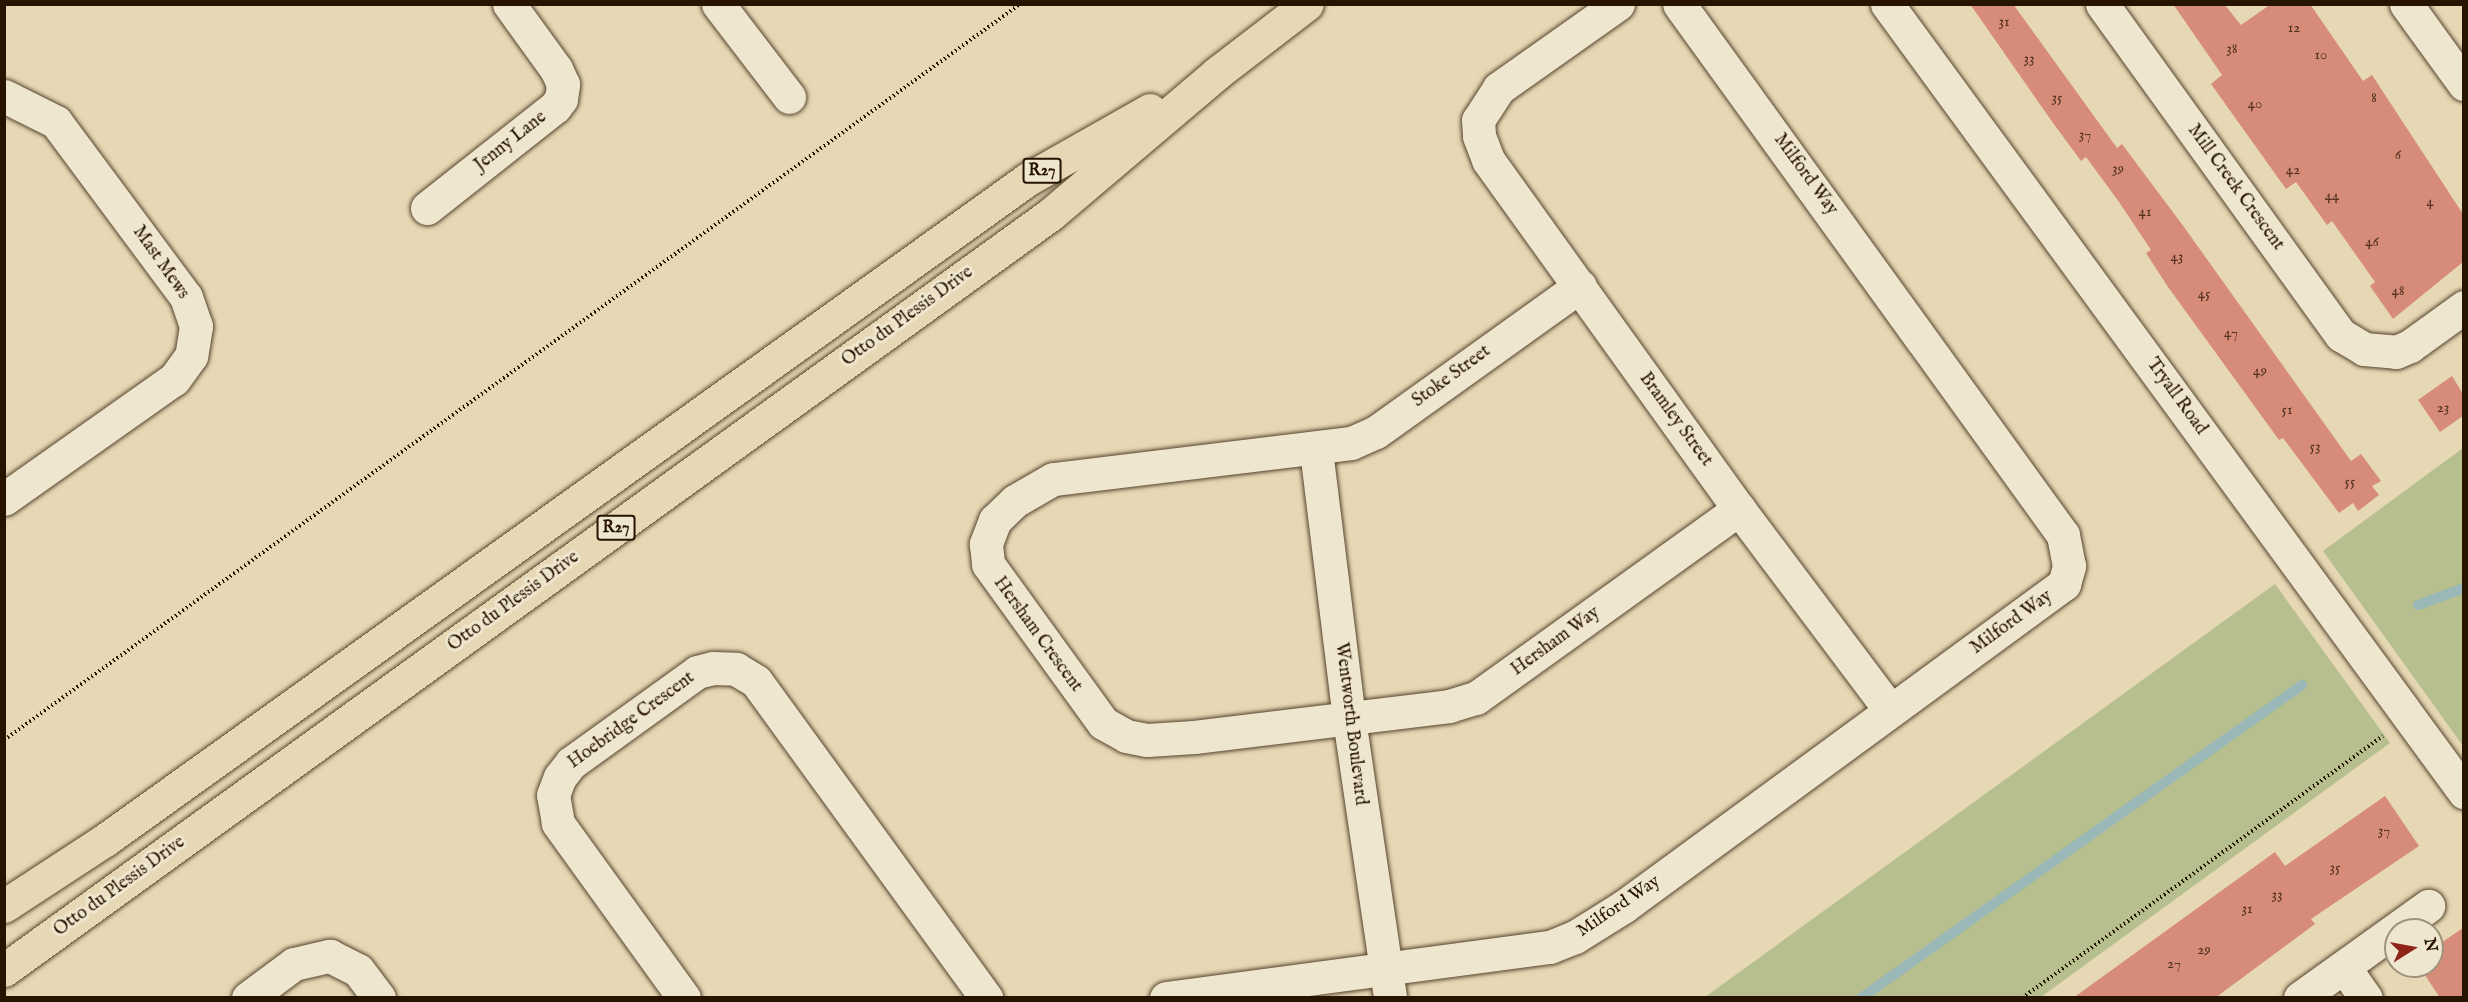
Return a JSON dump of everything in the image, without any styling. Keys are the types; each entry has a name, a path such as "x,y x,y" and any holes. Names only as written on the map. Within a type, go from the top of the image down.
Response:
{"main road":[{"name":"Otto du Plessis Drive","path":"4,970 1051,214 1217,72 1306,4"},
{"name":"Otto du Plessis Drive","path":"4,906 114,833 1028,179 1217,72"}],"street":[{"name":"Jenny Lane","path":"428,207 561,99 563,84 556,69 509,4"},
{"path":"718,4 789,97"},
{"name":"Bramley Street","path":"1618,4 1499,88 1478,120 1479,136 1488,160 1739,508 1890,710"},
{"name":"Milford Way","path":"1166,998 1386,984 1550,947 1575,938 1623,907 1890,710 2051,596 2064,584 2068,552 2063,535 1679,4"},
{"name":"Tryall Road","path":"1887,4 2463,792"},
{"name":"Mill Creek Crescent","path":"2102,4 2341,335 2364,349 2381,353 2410,346 2463,307"},
{"path":"2406,4 2463,84"},
{"name":"Mast Mews","path":"4,96 56,122 186,297 196,326 191,356 174,379 4,499"},
{"name":"Stoke Street","path":"1316,450 1351,443 1376,432 1580,286"},
{"name":"Hersham Crescent","path":"1316,450 1053,479 1015,501 995,520 987,536 986,556 993,575 1084,701 1103,723 1126,736 1147,740 1194,737 1349,719"},
{"name":"Wentworth Boulevard","path":"1316,450 1349,719 1386,984"},
{"name":"Hersham Way","path":"1349,719 1476,699 1739,508"},
{"name":"Hoebridge Crescent","path":"684,998 558,824 553,795 571,763 697,672 713,668 736,669 756,681 986,998"},
{"path":"2300,998 2428,906"},
{"path":"248,998 294,964 330,956 358,970 379,998"},
{"path":"2344,967 2366,998"}],"path":[{"path":"4,740 1020,4"},
{"path":"2022,998 2389,732"}],"green space":[{"path":"2463,448 2463,746 2323,551"},
{"path":"2275,584 2390,743 2041,997 1705,997"}],"building":[{"path":"1970,4 2013,4 2117,148 2122,144 2184,227 2351,461 2361,454 2381,481 2372,486 2379,495 2358,511 2353,503 2339,513 2283,438 2279,440 2168,287 2146,253 2151,250 2119,202 2086,157 2081,161"},
{"path":"2173,4 2224,4 2241,25 2271,4 2310,4 2363,81 2372,75 2463,214 2463,262 2393,319 2370,286 2375,282 2332,221 2327,225 2296,182 2286,189 2211,84 2222,75"},
{"path":"2452,376 2463,394 2463,416 2440,432 2418,400"},
{"path":"2385,796 2419,846 2311,919 2315,924 2215,998 2073,998 2275,852 2285,866"},
{"path":"2463,928 2463,998 2440,998 2427,978 2444,978 2444,941"}],"waterway":[{"path":"2418,605 2464,588"},
{"path":"1861,998 2302,685"}]}
